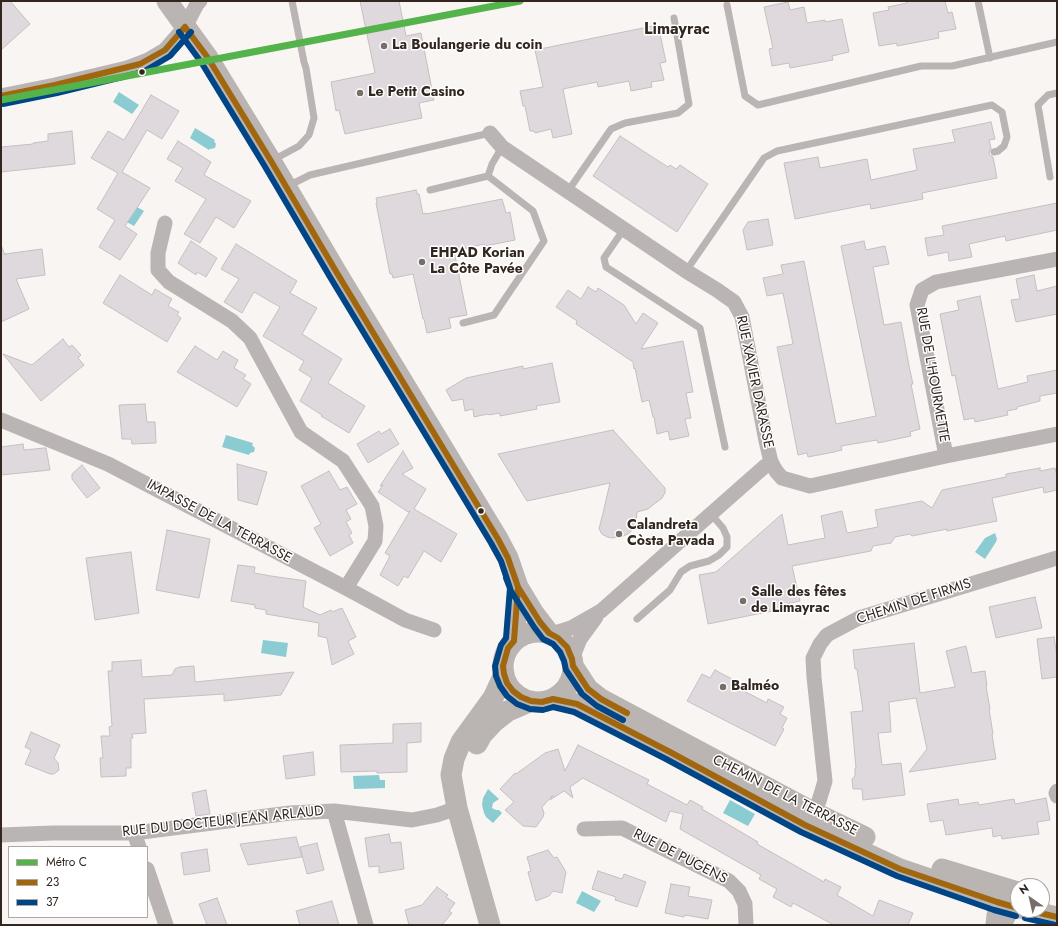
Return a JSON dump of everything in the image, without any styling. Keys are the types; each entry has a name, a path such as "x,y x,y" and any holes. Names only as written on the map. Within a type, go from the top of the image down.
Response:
{"street":[{"path":"167,1 208,58 498,539 508,558 518,587 536,617 550,634 563,642 567,647 573,662 573,672 568,685 564,691 553,699 542,702 531,701 521,697 513,691 507,683 503,666 504,657 508,648 514,641 527,634 541,632 550,634"},
{"path":"1,96 55,85 140,64 165,50 185,26 200,1"},
{"name":"RUE XAVIER DARASSE","path":"490,133 502,147 734,302 742,318 771,462 601,611 580,639 573,662"},
{"path":"164,223 158,254 158,270 169,282 232,321 250,338 301,432 343,460 372,506 376,526 375,541 346,588"},
{"name":"RUE DE L'HOURMETTE","path":"946,456 917,305 922,290 936,282 1057,259"},
{"name":"IMPASSE DE LA TERRASSE","path":"1,420 108,464 405,620 434,630"},
{"path":"771,462 782,478 810,486 946,456 1057,434"},
{"name":"CHEMIN DE FIRMIS","path":"809,818 819,801 825,781 813,658 820,644 827,635 859,618 1057,558"},
{"path":"514,641 518,587"},
{"name":"RUE XAVIER DARASSE","path":"550,634 571,628 601,611"},
{"name":"CHEMIN DE LA TERRASSE","path":"573,662 588,689 601,699 809,818"},
{"path":"490,925 456,803 451,775 454,759 461,742 493,698 504,674"},
{"name":"CHEMIN DE LA TERRASSE","path":"553,699 577,704 809,818 878,844 1010,899"},
{"path":"456,803 464,772 482,735 494,722 508,711 531,701"},
{"path":"1057,791 1057,796"},
{"name":"RUE DU DOCTEUR JEAN ARLAUD","path":"1,835 53,833 134,833 290,813 334,812 412,820 437,815 456,803"},
{"path":"334,812 366,925"},
{"name":"RUE DE PUGENS","path":"584,829 622,828 729,881 739,891 745,904 746,925"},
{"path":"134,833 139,846"},
{"path":"148,872 166,925"},
{"path":"993,925 994,915 1010,904"},
{"path":"1004,925 1010,915"}],"lane":[{"path":"271,161 298,146 308,135 314,118 306,68 292,1"},
{"path":"978,1 990,58"},
{"path":"728,5 745,96 758,105 921,66 952,66 1057,42"},
{"path":"568,191 611,129 625,123 678,113 689,104 674,18"},
{"path":"1050,177 1038,105 1048,95 1057,92"},
{"path":"686,271 764,158 777,151 992,106 1002,112 1007,137 1004,146 998,151 994,152"},
{"path":"286,187 310,175 490,133"},
{"path":"488,176 492,164 502,147"},
{"path":"430,190 488,176"},
{"path":"463,323 494,315 544,242 533,212 488,176"},
{"path":"624,229 604,258 606,267 700,328 725,447"},
{"path":"637,619 670,590 682,572 690,566 709,561 719,555 727,547 728,537 723,528 710,514"}],"water":[{"path":"119,92 139,105 132,114 113,102"},
{"path":"195,128 215,140 215,148 209,150 190,138"},
{"path":"130,203 144,211 134,226 125,221"},
{"path":"226,435 253,443 252,445 255,448 254,452 250,453 249,455 222,447"},
{"path":"995,533 997,539 996,542 985,559 975,552 985,538"},
{"path":"263,640 288,643 286,657 261,653"},
{"path":"379,775 380,780 385,780 385,788 354,789 353,776"},
{"path":"488,789 499,799 493,803 492,808 499,810 502,813 493,823 486,817 482,805 483,798"},
{"path":"730,800 755,814 748,826 723,813"},
{"path":"582,891 601,901 594,912 576,903"}],"building":[{"path":"1,1 10,1 30,24 1,50"},
{"path":"360,1 399,1 406,36 421,33 434,100 419,103 422,118 345,134 339,110 336,111 331,82 375,73"},
{"path":"906,1 945,1 948,13 952,12 956,29 938,32 939,38 897,46 897,43 879,46 873,13 889,10 888,7 907,3"},
{"path":"788,2 790,10 804,7 807,23 842,19 849,52 832,56 833,60 790,68 789,63 772,66 769,49 773,48 764,7"},
{"path":"653,26 653,30 659,29 666,62 660,63 664,80 651,82 652,87 631,91 629,81 598,87 597,82 563,89 572,134 553,138 551,129 535,133 534,131 530,131 525,106 523,106 520,91 543,87 535,50"},
{"path":"151,95 179,111 162,139 147,130 122,172 150,188 125,226 137,234 120,260 99,247 115,220 97,209 118,173 91,158 108,131 124,140"},
{"path":"991,122 995,139 989,140 991,148 989,153 993,157 997,178 922,193 923,199 871,209 870,204 795,219 784,163 818,157 820,168 867,159 871,180 917,170 913,149 955,142 952,130"},
{"path":"72,131 75,164 1,172 1,147 48,141 48,134"},
{"path":"620,136 668,167 670,165 676,169 680,165 708,184 677,232 593,176"},
{"path":"178,141 211,162 204,175 251,201 234,228 216,217 200,243 184,234 206,199 175,181 183,168 167,159"},
{"name":"EHPAD Korian La Côte Pavée","path":"416,190 417,194 419,194 423,214 502,199 506,213 510,212 515,240 485,246 484,244 454,251 467,315 449,318 451,328 427,333 413,274 393,278 392,274 390,274 376,203 376,198"},
{"path":"1057,203 1057,230 1006,241 1005,236 969,244 972,257 949,261 948,252 928,256 925,238 944,235 942,226"},
{"path":"768,219 773,245 747,250 743,230 748,222"},
{"path":"191,241 217,258 206,277 197,272 196,275 178,263"},
{"path":"864,241 866,250 885,246 889,264 873,267 884,325 901,322 920,429 910,432 911,436 878,443 877,440 841,446 842,450 808,457 807,453 798,455 777,347 793,344 788,318 783,293 767,296 763,278 783,274 781,265 804,261 836,424 876,416 841,246"},
{"path":"236,244 297,281 290,293 317,308 302,334 342,359 328,383 365,406 349,433 300,401 312,378 299,370 304,361 263,336 280,307 254,292 242,313 224,302 239,279 221,269"},
{"path":"1,245 5,255 42,249 45,275 16,279 29,309 1,322"},
{"path":"120,275 152,295 155,289 172,299 168,306 179,312 177,315 181,318 167,342 103,303"},
{"path":"1034,275 1037,291 1057,286 1057,314 1016,322 1011,300 1020,299 1016,279"},
{"path":"588,287 596,292 598,288 624,305 636,324 643,313 658,323 641,349 683,341 693,392 686,393 691,418 685,419 689,436 670,440 668,431 657,434 649,400 642,402 633,362 576,324 577,321 556,307 568,290 581,299"},
{"path":"980,296 998,389 1028,382 1027,376 1057,370 1057,393 1040,396 1040,401 1007,411 1008,415 975,422 974,418 964,420 955,375 952,376 940,314 959,310 957,301"},
{"path":"63,339 69,347 72,345 81,355 78,358 84,365 41,401 3,354 32,365"},
{"path":"195,346 217,360 223,351 238,360 234,368 246,375 243,379 251,384 237,407 177,372"},
{"path":"552,363 560,402 536,406 537,409 500,416 500,413 474,417 473,409 465,411 463,399 452,401 446,390 466,378 523,366 523,369"},
{"path":"145,404 147,422 155,422 156,443 132,444 131,439 122,439 119,405"},
{"path":"390,429 399,444 368,463 357,444 379,431 381,434"},
{"path":"613,430 665,488 665,493 662,498 648,509 637,512 636,522 633,529 628,534 623,536 612,538 607,537 602,534 599,529 610,483 527,501 498,454"},
{"path":"23,444 24,450 46,448 50,470 1,475 1,447"},
{"path":"403,451 413,468 402,474 426,489 414,509 457,534 441,562 424,551 408,578 404,576 398,586 380,575 390,556 385,553 410,511 408,512 378,492 383,485 380,486"},
{"path":"237,464 267,472 257,505 238,500"},
{"path":"82,465 100,488 87,498 72,479 72,474"},
{"path":"1040,468 1040,471 1055,468 1057,476 1057,490 1044,493 1043,487 992,498 997,521 947,531 947,529 912,536 910,534 895,537 891,543 873,546 871,551 792,566 800,601 786,604 787,608 708,624 699,575 716,572 782,514 788,545 825,538 821,516 842,511 847,533 878,527 875,510 922,501 932,508 942,490 1006,477 1006,474"},
{"path":"329,471 340,490 347,487 357,504 346,510 351,519 346,522 352,533 349,535 353,543 330,556 314,528 321,524 301,486"},
{"path":"167,530 210,539 199,598 156,590"},
{"path":"131,552 139,613 95,620 86,558"},
{"path":"238,565 255,567 254,573 306,581 303,607 320,615 331,610 332,612 342,608 356,637 348,641 354,654 332,665 327,638 318,636 319,623 266,614 266,610 255,608 255,605 231,601"},
{"path":"1035,597 1042,628 996,638 989,607"},
{"path":"1054,637 1057,656 1057,677 1042,679 1037,639"},
{"path":"914,643 920,693 955,687 946,651 966,646 972,673 985,671 996,759 909,772 927,749 916,698 889,702 891,732 878,733 882,765 901,763 905,795 863,800 862,789 853,789 852,779 855,776 856,768 851,712 863,711 853,650"},
{"path":"141,660 142,677 172,675 175,669 179,667 194,666 195,682 294,672 281,695 224,701 224,694 144,699 146,733 132,734 131,768 126,768 126,776 101,777 100,758 103,758 101,736 110,736 109,727 112,726 108,671 112,671 112,662"},
{"path":"715,670 743,685 740,689 767,703 768,699 784,707 780,714 787,718 782,728 784,729 775,746 687,701 702,674 710,678"},
{"path":"421,723 421,742 407,743 407,772 341,772 340,745 393,743 393,724"},
{"path":"31,732 60,745 54,758 58,763 59,770 54,774 50,774 25,764 31,750 25,747"},
{"path":"578,745 649,780 647,784 687,805 690,800 703,807 702,809 758,842 757,844 824,882 825,879 841,887 837,895 873,916 879,900 913,913 908,925 834,925 793,903 791,907 773,897 777,889 759,879 761,875 680,829 683,814 670,811 666,822 583,778 570,787 573,798 564,791 550,800 553,795 542,807 544,813 543,817 536,827 523,826 505,810 514,802 500,789 515,773 516,774 545,753 558,749 565,771"},
{"path":"313,752 315,775 286,779 283,756"},
{"path":"206,790 210,814 196,816 192,793"},
{"path":"1046,798 1050,820 1037,822 1039,834 1002,839 1001,835 993,837 992,828 946,835 943,820 930,822 927,804 958,799 959,805 978,802 979,805 1014,799 1015,804"},
{"path":"389,834 391,843 401,842 404,869 379,873 379,866 369,867 365,838"},
{"path":"296,837 302,857 248,865 240,844"},
{"path":"317,843 324,870 307,874 300,847"},
{"path":"207,849 210,871 184,875 181,853"},
{"path":"548,850 554,858 557,857 566,872 562,893 553,891 549,896 536,901 528,872 531,871 527,857"},
{"path":"598,871 622,879 624,874 646,882 637,907 615,900 616,897 592,889"},
{"path":"671,884 690,887 688,896 712,900 708,919 685,915 684,917 665,913"},
{"path":"437,887 448,895 446,897 455,903 449,911 452,913 442,925 409,925 405,910 422,905"},
{"path":"217,898 227,925 207,925 199,904"},
{"path":"332,901 339,925 300,925 296,911"}],"metro line":[{"name":"C","path":"1,100 520,1"}],"transit line":[{"name":"23","path":"185,27 208,58 271,161 508,558 518,587 514,641 508,648 503,666 507,683 513,691 521,697 531,701 542,702 553,699 577,704 805,825 900,869 1010,906"},
{"name":"23","path":"1,96 55,85 140,64 165,50 185,27"},
{"name":"37","path":"179,32 201,62 264,165 501,561 510,588 506,638 501,645 495,666 496,676 500,686 507,696 517,704 530,709 543,710 553,707 574,712 666,759 801,832 897,876 1010,914"},
{"name":"37","path":"3,104 57,93 143,72 170,56 191,32"},
{"name":"23","path":"514,575 518,587 540,622 549,633 558,638 567,647 573,666 588,689 601,699 627,713"},
{"name":"37","path":"506,578 511,591 534,627 543,639 553,644 560,652 566,670 582,694 597,706 623,720"},
{"name":"23","path":"1050,915 1057,917"},
{"name":"37","path":"1025,918 1055,925"}],"place":[{"name":"La Boulangerie du coin","path":"384,46"},
{"name":"Le Petit Casino","path":"360,93"},
{"name":"EHPAD Korian La Côte Pavée","path":"422,262"},
{"name":"Calandreta Còsta Pavada","path":"619,534"},
{"name":"Salle des fêtes de Limayrac","path":"743,601"},
{"name":"Balméo","path":"723,687"}],"district":[{"name":"Limayrac","path":"677,30"}]}
